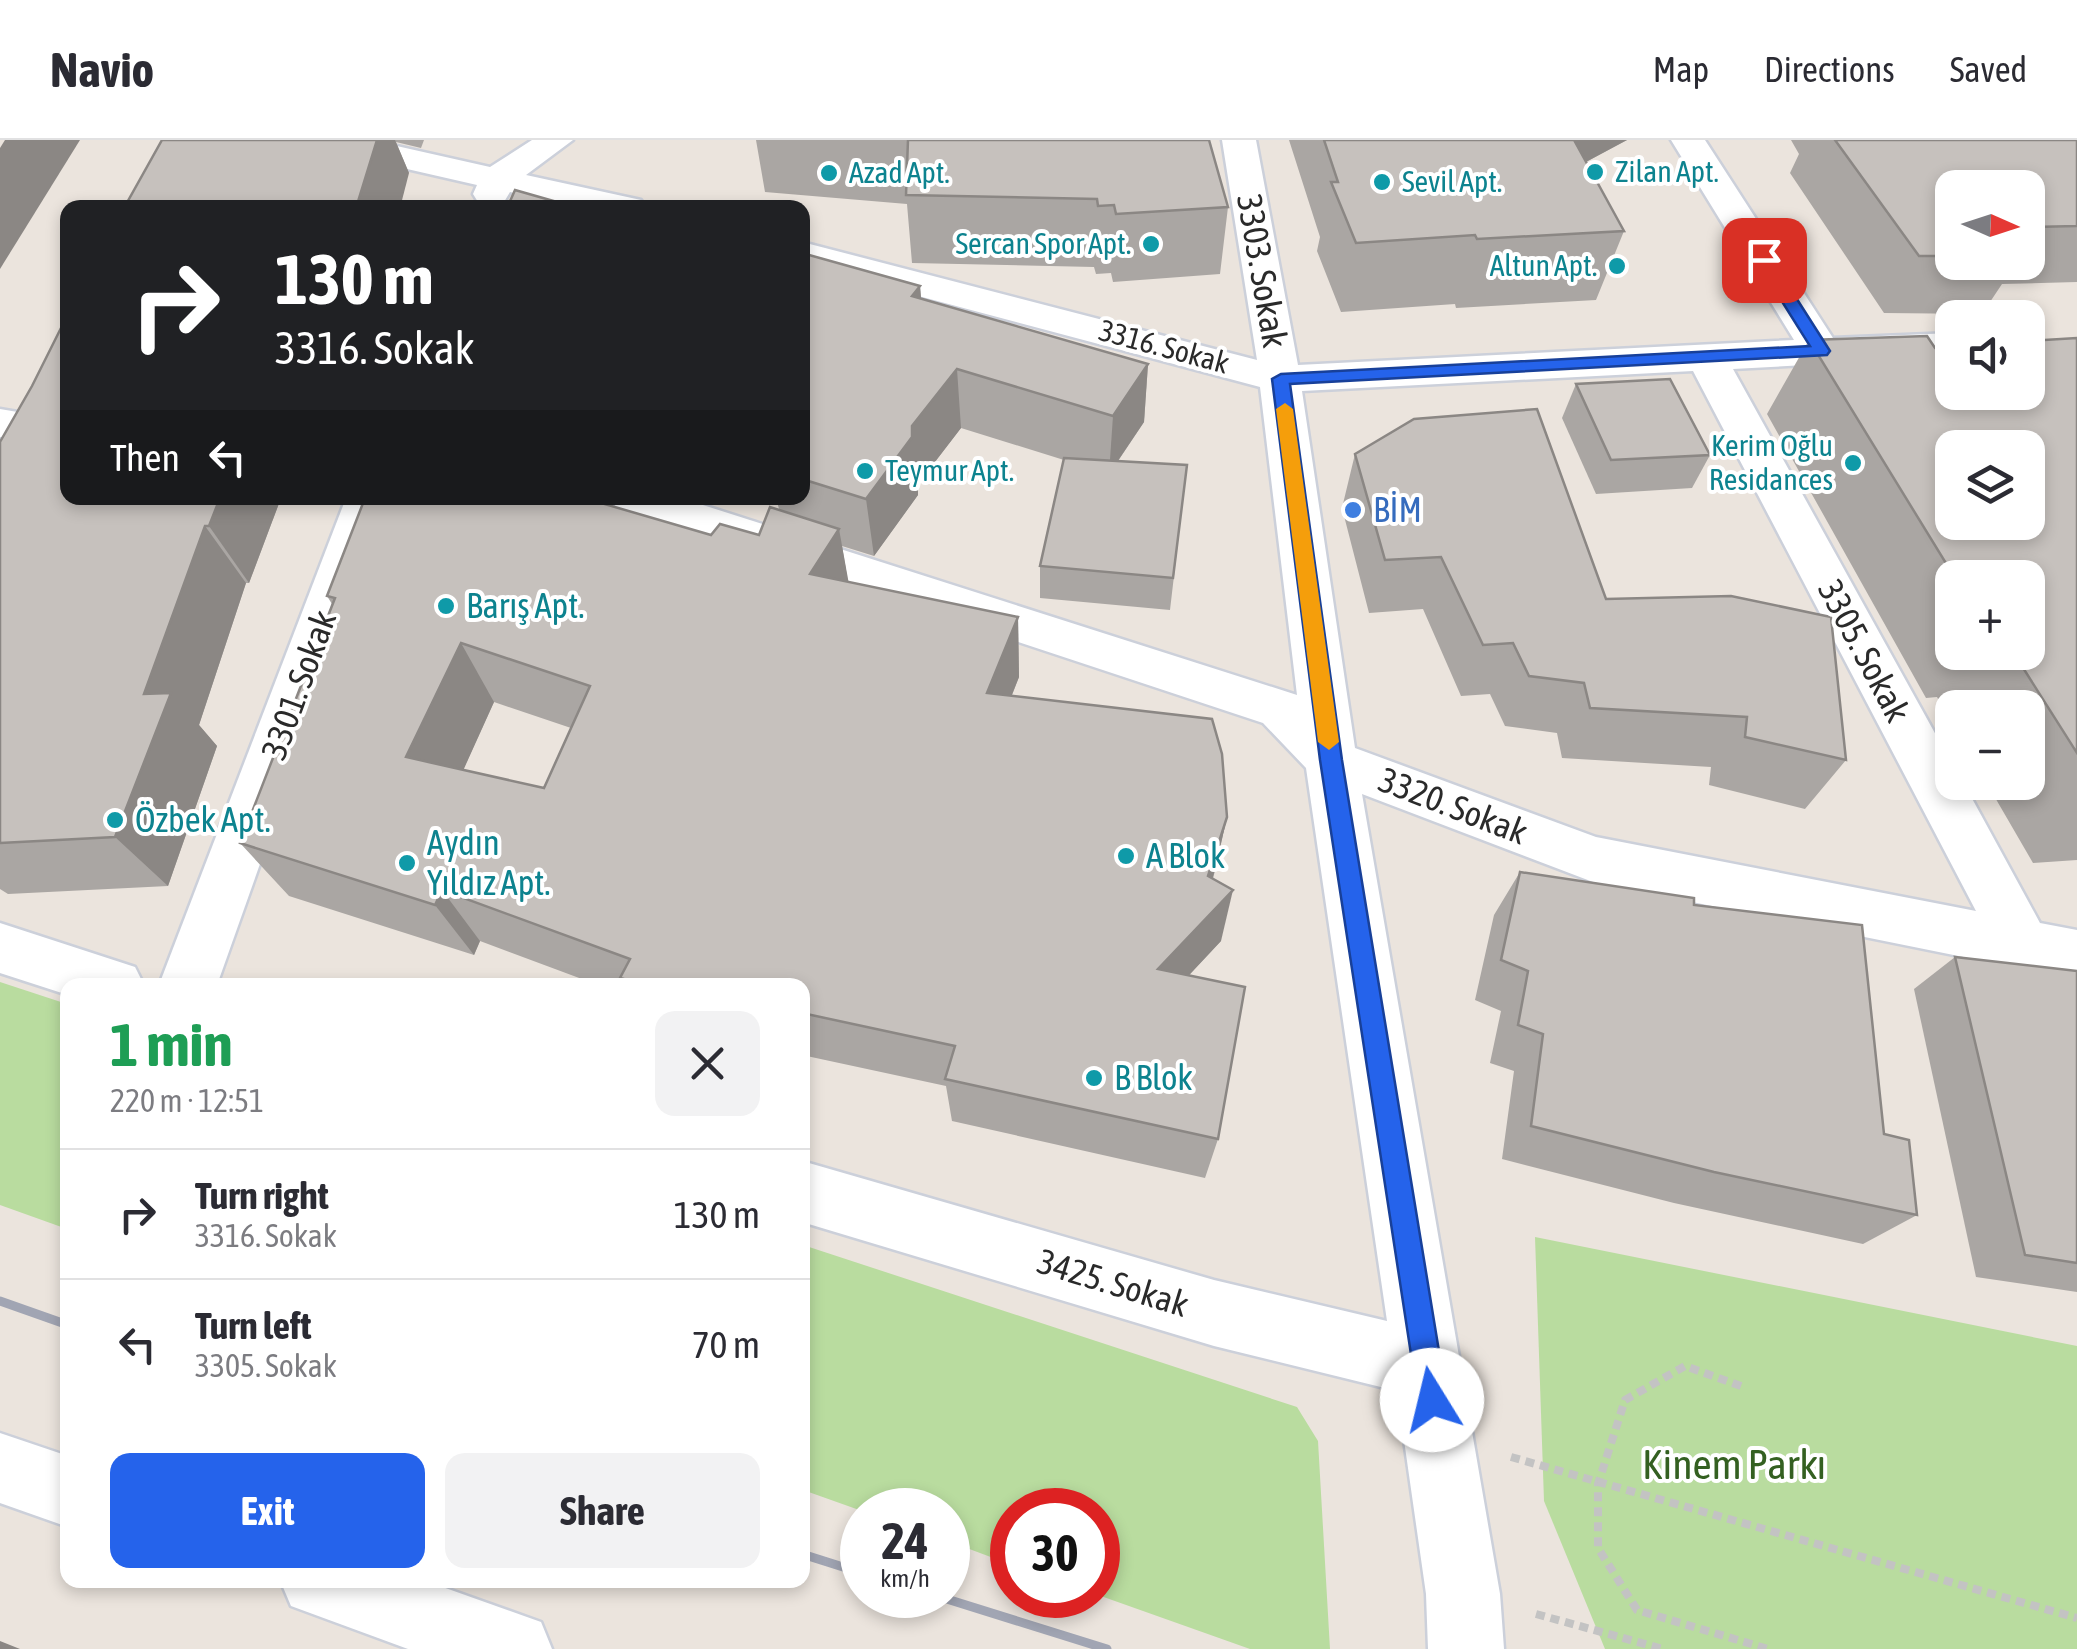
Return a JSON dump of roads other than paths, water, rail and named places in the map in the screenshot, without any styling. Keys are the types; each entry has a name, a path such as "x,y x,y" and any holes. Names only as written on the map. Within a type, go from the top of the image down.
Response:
{"street":[{"path":"324,140 492,192 560,200"},
{"path":"492,192 556,140"},
{"name":"3303. Sokak","path":"1239,140 1281,379 1331,760 1463,1594 1466,1649"},
{"path":"1688,140 1821,351"},
{"name":"3316. Sokak","path":"810,255 1281,379 1935,346"},
{"name":"3305. Sokak","path":"1706,356 2023,945"},
{"name":"3301. Sokak","path":"191,978 365,505"},
{"name":"3320. Sokak","path":"654,505 1281,709 1331,760 1593,859 2077,955"},
{"path":"0,948 93,978"},
{"name":"3425. Sokak","path":"810,1193 1214,1313 1427,1365"},
{"path":"0,1468 60,1489"},
{"path":"340,1588 514,1649"}],"railway":[{"path":"0,1301 60,1322"},
{"path":"810,1557 840,1566"},
{"path":"970,1606 1107,1649"}],"place":[{"name":"Zilan Apt.","path":"1595,172"},
{"name":"Azad Apt.","path":"829,173"},
{"name":"Sevil Apt.","path":"1382,182"},
{"name":"Sercan Spor Apt.","path":"1151,244"},
{"name":"Altun Apt.","path":"1617,266"},
{"name":"Kerim Oğlu Residances","path":"1853,463"},
{"name":"Teymur Apt.","path":"865,471"},
{"name":"BİM","path":"1353,510"},
{"name":"Barış Apt.","path":"446,606"},
{"name":"Özbek Apt.","path":"115,820"},
{"name":"A Blok","path":"1126,856"},
{"name":"Aydın Yıldız Apt.","path":"407,863"},
{"name":"B Blok","path":"1094,1078"}],"park label":[{"name":"Kinem Parkı","path":"1734,1464"}]}
